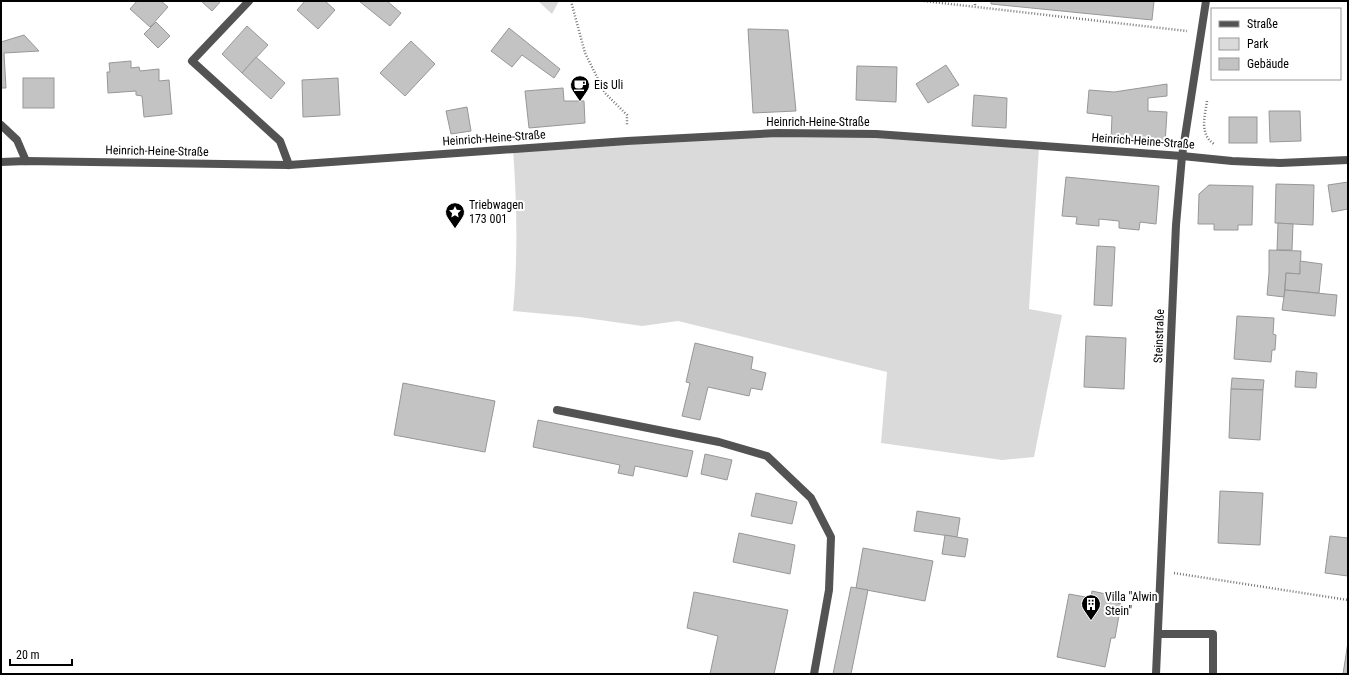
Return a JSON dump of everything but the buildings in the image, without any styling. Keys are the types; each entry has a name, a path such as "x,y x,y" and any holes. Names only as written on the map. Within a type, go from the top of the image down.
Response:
{"street":[{"path":"249,1 192,62 280,141 288,165"},
{"name":"Steinstraße","path":"1156,674 1176,232 1182,156 1206,1"},
{"path":"1,125 17,140 26,161"},
{"name":"Heinrich-Heine-Straße","path":"1,162 26,161 288,165 627,141 777,133 876,134 1182,156 1232,162 1280,163 1348,160"},
{"path":"557,410 719,442 767,456 811,498 831,536 829,590 814,674"},
{"path":"1158,634 1213,634 1213,674"}],"path":[{"path":"571,1 585,53 605,93 627,115 627,141"},
{"path":"924,1 1201,33"},
{"path":"975,1 976,7"},
{"path":"1207,99 1204,128 1210,141 1216,145"},
{"path":"1161,571 1348,600"}],"green space":[{"path":"538,1 559,1 552,14"},
{"path":"876,135 1039,147 1029,309 1062,315 1034,457 1002,460 881,443 887,372 678,321 642,326 579,317 513,311 516,272 516,231 513,150 720,137"}],"place":[{"name":"Eis Uli","path":"580,102"},
{"name":"Triebwagen 173 001","path":"455,229"},
{"name":"Villa \"Alwin Stein\"","path":"1091,621"}]}
